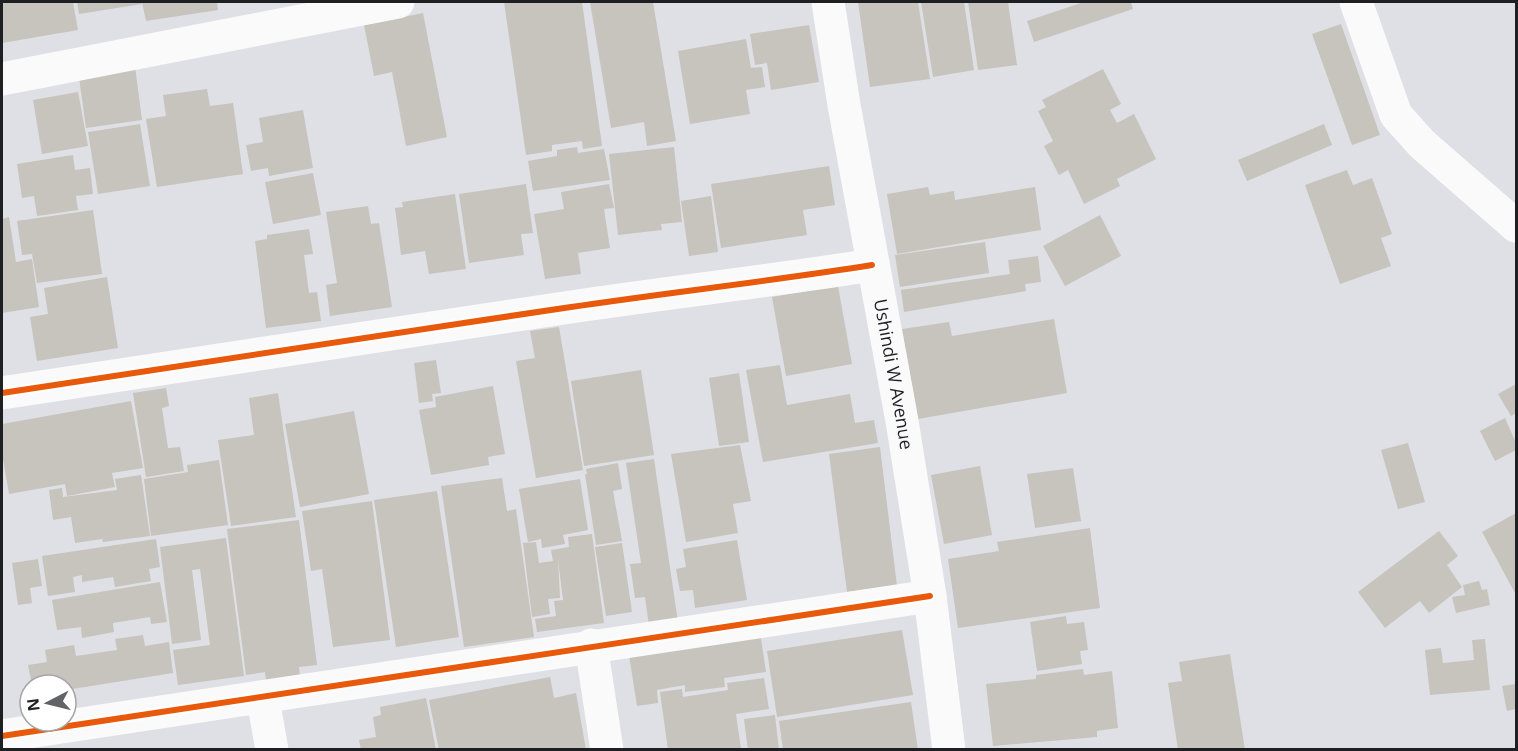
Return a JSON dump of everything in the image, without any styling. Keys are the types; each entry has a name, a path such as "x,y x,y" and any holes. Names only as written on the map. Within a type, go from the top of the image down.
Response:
{"street":[{"path":"2,79 399,2"},
{"name":"Ushindi W Avenue","path":"828,2 872,265 902,421 930,596 949,750"},
{"path":"1356,2 1396,115 1422,144 1516,226"},
{"path":"2,393 500,317 659,294 760,283 872,265"},
{"path":"2,736 263,699 591,645 930,596"},
{"path":"591,645 607,750"},
{"path":"263,699 272,750"}],"building":[{"path":"2,2 73,2 78,30 2,43"},
{"path":"77,2 141,2 142,4 79,14"},
{"path":"142,2 217,2 218,10 146,21"},
{"path":"504,2 582,2 602,146 583,149 582,141 552,145 552,151 526,155"},
{"path":"590,2 653,2 676,141 647,146 644,122 611,128"},
{"path":"858,2 918,2 930,79 870,87"},
{"path":"921,2 964,2 974,70 933,77"},
{"path":"968,2 1008,2 1017,65 978,70"},
{"path":"1084,2 1131,2 1133,9 1034,42 1027,21"},
{"path":"423,13 447,137 406,146 392,72 374,76 364,25"},
{"path":"1341,24 1380,135 1352,145 1312,34"},
{"path":"809,25 819,82 771,90 767,63 755,65 750,34"},
{"path":"746,39 751,68 762,67 765,87 746,90 750,114 690,124 678,51"},
{"path":"134,59 142,120 86,128 78,70"},
{"path":"1103,69 1121,104 1110,110 1117,123 1134,114 1156,159 1117,179 1120,186 1084,204 1068,170 1059,175 1044,146 1053,141 1038,111 1046,107 1042,100"},
{"path":"207,89 210,106 233,103 243,174 157,187 146,119 166,116 163,95"},
{"path":"78,92 88,146 42,154 33,100"},
{"path":"303,110 313,168 269,176 268,168 251,171 246,145 263,142 259,118"},
{"path":"140,124 150,186 98,194 88,132"},
{"path":"1324,124 1332,145 1247,181 1238,160"},
{"path":"577,147 578,153 604,149 610,180 533,191 528,161 557,156 557,150"},
{"path":"674,147 682,222 661,224 662,230 618,235 609,154"},
{"path":"73,155 75,170 90,168 93,194 76,196 78,210 37,216 34,196 22,198 17,164"},
{"path":"829,166 835,205 803,210 807,235 721,248 711,184"},
{"path":"1347,170 1353,185 1372,178 1392,234 1381,238 1391,266 1340,284 1305,185"},
{"path":"313,173 321,215 273,224 265,182"},
{"path":"526,184 533,233 521,234 524,255 469,263 459,194"},
{"path":"609,184 614,208 604,209 610,248 578,253 581,274 545,279 534,214 564,209 561,192"},
{"path":"928,187 930,195 954,191 955,200 1035,187 1041,230 897,254 887,194"},
{"path":"455,194 466,269 429,274 425,251 401,255 395,208 403,207 402,202"},
{"path":"711,196 718,252 689,256 681,201"},
{"path":"368,206 371,224 379,223 392,307 330,316 326,285 337,283 326,212"},
{"path":"93,210 102,274 37,283 32,254 22,255 17,221"},
{"path":"1100,215 1121,256 1065,286 1043,246"},
{"path":"9,217 16,262 32,259 39,307 2,313 2,219"},
{"path":"309,229 313,254 304,255 309,293 317,292 321,321 266,328 255,241 267,239 267,235"},
{"path":"985,242 989,273 900,287 895,255"},
{"path":"1038,256 1041,282 1025,284 1026,291 904,312 901,290 1010,274 1008,260"},
{"path":"107,277 118,348 37,361 30,317 48,314 44,288"},
{"path":"838,286 852,364 786,376 772,297"},
{"path":"1054,319 1067,393 918,419 902,329 949,322 952,336"},
{"path":"559,327 583,470 536,478 516,361 535,358 530,331"},
{"path":"436,360 441,393 432,394 433,401 419,403 414,363"},
{"path":"780,365 787,405 850,394 855,423 874,420 878,443 763,462 746,370"},
{"path":"641,370 654,455 584,466 571,381"},
{"path":"739,373 749,442 719,446 709,378"},
{"path":"1516,384 1516,413 1511,416 1498,394"},
{"path":"493,386 505,454 488,457 489,465 431,475 419,410 436,407 435,397"},
{"path":"166,388 169,406 162,408 168,448 180,447 184,471 146,477 133,393"},
{"path":"278,393 296,517 231,526 218,440 254,435 249,398"},
{"path":"131,401 143,468 112,473 115,487 67,496 65,484 9,494 2,453 2,424"},
{"path":"354,411 369,494 300,507 285,424"},
{"path":"1505,418 1516,443 1516,450 1495,461 1480,431"},
{"path":"1408,443 1425,502 1398,509 1381,450"},
{"path":"740,445 751,501 733,504 738,533 686,542 671,454"},
{"path":"880,447 897,586 847,592 829,454"},
{"path":"654,459 678,622 649,626 645,597 635,598 630,564 641,563 626,463"},
{"path":"219,460 228,525 151,536 144,479 188,472 187,465"},
{"path":"618,463 622,489 613,491 622,541 596,545 586,469"},
{"path":"980,466 992,535 944,544 931,475"},
{"path":"1073,468 1081,521 1035,528 1027,474"},
{"path":"141,475 150,536 75,543 71,517 53,520 49,490 62,488 63,497 117,490 115,479"},
{"path":"502,478 507,511 516,509 534,637 464,647 441,486"},
{"path":"580,479 588,530 563,535 565,544 542,548 541,539 528,542 519,489"},
{"path":"437,491 459,637 396,647 374,500"},
{"path":"372,501 390,640 333,647 322,569 311,571 302,511"},
{"path":"1516,513 1516,595 1482,532"},
{"path":"299,520 317,665 299,667 300,676 266,681 265,672 246,675 227,529"},
{"path":"1090,528 1100,608 958,628 948,559 999,551 997,542"},
{"path":"1439,531 1458,556 1447,565 1462,587 1429,613 1420,601 1385,628 1358,592"},
{"path":"592,534 604,623 537,632 535,619 556,616 554,601 563,600 558,560 560,598 548,599 550,614 532,617 523,543 536,542 539,563 553,561 551,550 569,547 568,537"},
{"path":"226,538 244,676 178,685 173,650 210,645 200,569 192,570 201,640 172,644 160,547"},
{"path":"156,539 160,567 149,569 151,581 115,587 113,577 82,582 82,575 73,577 75,592 48,596 42,556"},
{"path":"737,540 747,600 695,608 693,590 680,591 676,569 686,567 683,549"},
{"path":"622,543 632,612 606,616 595,547"},
{"path":"38,559 42,586 30,588 32,603 18,605 12,563"},
{"path":"1479,581 1482,590 1487,589 1490,605 1456,613 1452,597 1465,595 1463,585"},
{"path":"160,582 167,622 151,624 150,617 113,623 114,632 82,638 81,627 57,630 52,600"},
{"path":"1066,616 1067,624 1084,622 1088,650 1080,651 1082,664 1037,671 1030,622"},
{"path":"902,630 913,695 777,717 767,651"},
{"path":"760,632 766,672 724,678 725,687 685,692 685,685 657,690 658,703 637,706 629,655"},
{"path":"143,635 145,646 169,642 173,673 78,688 78,673 30,673 28,665 47,662 45,650 74,645 76,656 117,650 115,639"},
{"path":"1485,639 1490,690 1430,695 1425,650 1441,648 1443,663 1474,660 1472,640"},
{"path":"1230,654 1245,750 1178,750 1168,683 1182,681 1179,662"},
{"path":"1083,669 1084,675 1112,671 1118,728 1097,731 1097,737 993,746 986,684 1036,679 1036,675"},
{"path":"550,677 554,698 576,693 586,750 439,750 429,700"},
{"path":"764,678 769,709 736,714 741,749 668,750 660,692 682,689 683,697 728,690 727,683"},
{"path":"1516,684 1516,709 1507,711 1502,686"},
{"path":"426,698 436,750 361,750 359,740 376,737 373,717 381,715 380,707"},
{"path":"911,702 918,750 783,750 779,721"},
{"path":"775,715 779,750 748,750 744,719"}],"cycle path":[{"path":"2,393 571,307 872,265"},
{"path":"2,736 930,596"}]}
